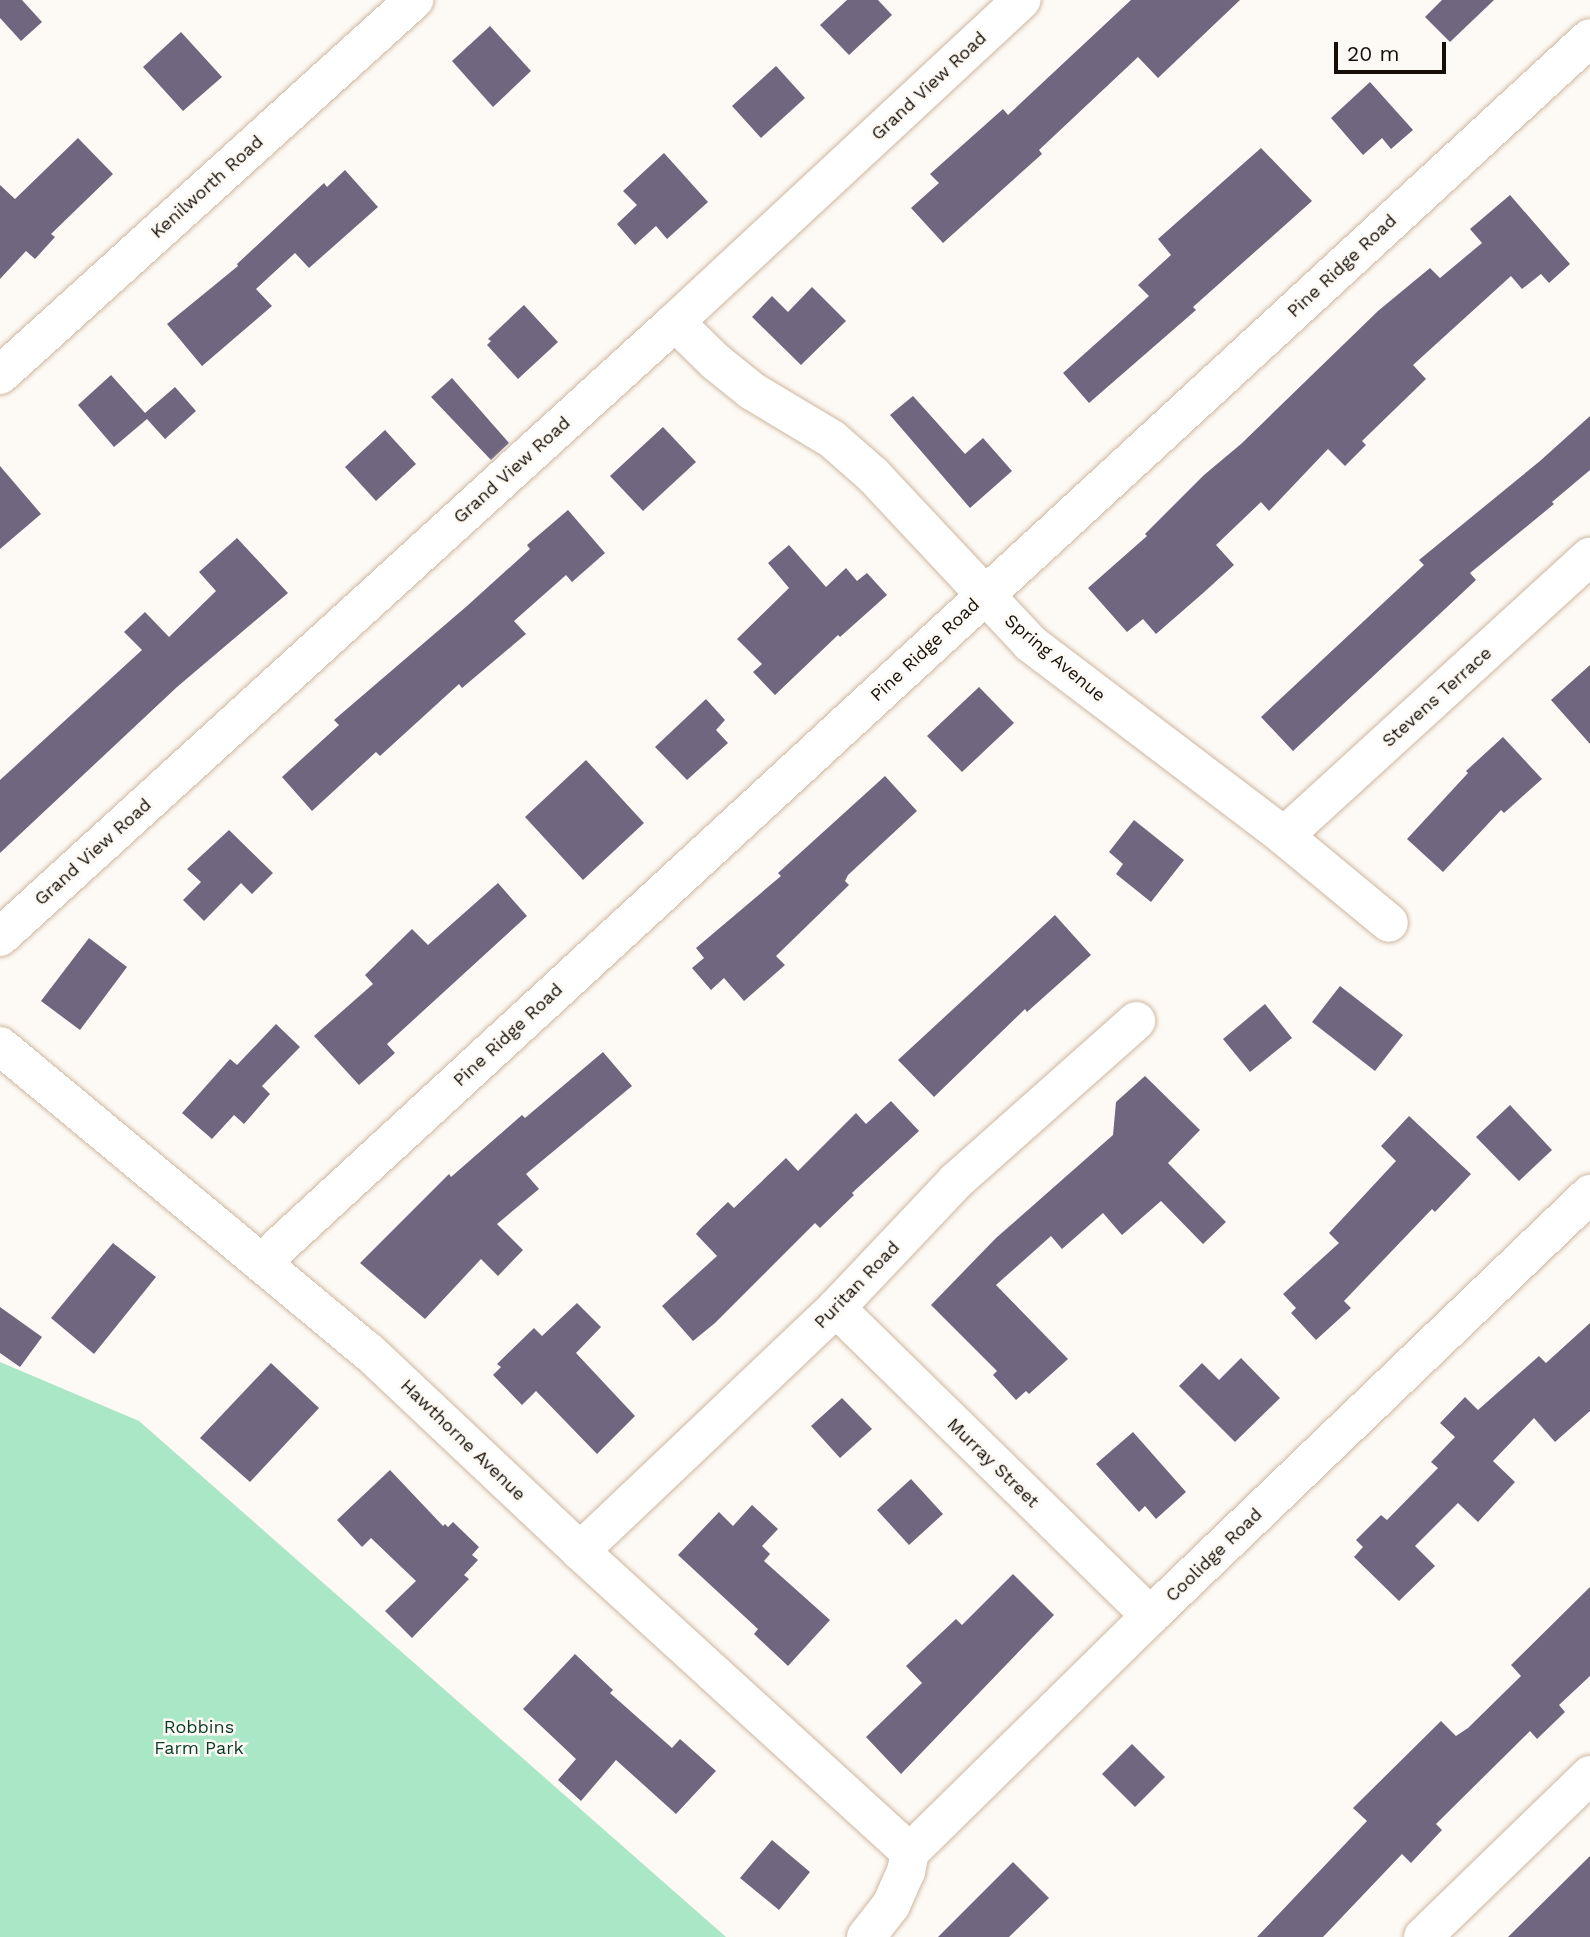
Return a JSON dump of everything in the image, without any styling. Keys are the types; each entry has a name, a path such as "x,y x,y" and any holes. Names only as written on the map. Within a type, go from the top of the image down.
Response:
{"street":[{"name":"Kenilworth Road","path":"0,375 414,0"},
{"name":"Grand View Road","path":"0,937 675,322 1021,0"},
{"name":"Pine Ridge Road","path":"261,1263 1590,38"},
{"name":"Spring Avenue","path":"675,322 716,362 752,391 832,439 873,475 1030,643 1284,836 1389,923"},
{"name":"Stevens Terrace","path":"1284,836 1590,557"},
{"name":"Puritan Road","path":"580,1551 836,1308 956,1181 1136,1021"},
{"name":"Hawthorne Avenue","path":"0,1046 425,1402 580,1551 910,1852"},
{"name":"Coolidge Road","path":"866,1937 891,1905 906,1872 910,1852 1150,1616 1590,1194"},
{"name":"Murray Street","path":"836,1308 1150,1616"},
{"path":"1423,1937 1590,1775"}],"green space":[{"name":"Robbins Farm Park","path":"0,1362 139,1421 726,1937 0,1937"}],"building":[{"path":"0,0 22,0 42,22 21,41 0,18"},
{"path":"847,0 878,0 892,15 849,55 820,25"},
{"path":"1131,0 1240,0 1158,78 1138,57 1039,150 1042,154 943,243 911,208 939,183 930,174 1003,109 1008,115"},
{"path":"1442,0 1494,0 1450,42 1425,17"},
{"path":"490,26 531,71 493,107 452,61"},
{"path":"181,32 222,77 183,111 143,67"},
{"path":"776,66 805,98 761,138 732,106"},
{"path":"1370,82 1413,130 1391,149 1382,138 1363,155 1331,118"},
{"path":"78,138 113,174 51,234 55,237 35,259 26,251 0,279 0,185 15,199"},
{"path":"1261,148 1312,201 1193,307 1196,310 1089,403 1063,373 1149,296 1138,285 1171,255 1158,239"},
{"path":"664,153 708,202 667,239 656,226 635,245 617,224 637,205 623,191"},
{"path":"345,170 378,207 309,268 295,253 256,289 272,306 202,366 167,324 238,266 237,264 324,183 327,187"},
{"path":"1510,195 1570,264 1549,283 1541,274 1522,289 1511,276 1413,365 1426,379 1362,441 1366,445 1345,466 1328,449 1269,511 1261,502 1216,545 1234,565 1156,634 1143,619 1127,632 1088,588 1147,536 1145,534 1204,475 1241,444 1378,311 1430,268 1440,278 1482,243 1470,229"},
{"path":"812,287 846,321 801,365 752,317 772,296 788,312"},
{"path":"524,305 558,342 518,379 487,345 491,341 488,339"},
{"path":"111,375 145,413 175,387 196,411 165,439 147,419 114,447 78,405"},
{"path":"452,378 509,443 491,460 431,397"},
{"path":"913,396 965,454 983,438 1012,471 970,508 890,415"},
{"path":"1590,416 1590,470 1552,502 1554,504 1470,573 1476,580 1293,751 1261,717 1424,565 1419,560 1540,461"},
{"path":"663,427 696,462 643,511 610,476"},
{"path":"385,430 416,464 376,501 345,467"},
{"path":"0,466 41,514 0,549"},
{"path":"568,510 605,553 572,582 566,575 514,621 526,634 462,688 459,684 380,756 376,752 312,811 282,777 339,725 334,720 467,606 530,549 527,545"},
{"path":"237,538 288,593 177,687 0,853 0,780 142,650 124,632 145,612 169,637 216,591 199,572"},
{"path":"789,545 826,587 846,568 857,581 867,573 887,595 840,637 838,635 775,695 753,672 762,664 737,639 789,588 768,563"},
{"path":"1590,665 1590,744 1551,700"},
{"path":"979,687 1014,723 962,772 927,736"},
{"path":"706,699 725,720 716,730 728,743 687,780 655,747"},
{"path":"1503,737 1542,779 1504,813 1501,810 1443,872 1407,839 1468,773 1466,771"},
{"path":"586,760 644,823 583,880 525,817"},
{"path":"885,776 917,811 848,875 845,881 849,885 776,956 785,965 744,1001 724,978 711,990 692,968 704,958 696,948 781,876 778,873"},
{"path":"1134,820 1184,860 1151,902 1116,874 1123,864 1109,852"},
{"path":"229,830 273,873 252,894 241,883 204,921 183,900 201,882 187,869"},
{"path":"498,883 527,916 387,1044 395,1053 359,1085 314,1036 373,984 365,975 412,929 428,945"},
{"path":"1055,915 1091,955 1027,1012 1025,1009 934,1097 898,1060"},
{"path":"89,938 127,967 80,1030 41,1001"},
{"path":"1340,986 1403,1035 1375,1071 1312,1022"},
{"path":"1265,1004 1292,1038 1250,1072 1223,1039"},
{"path":"276,1024 300,1047 262,1086 270,1094 244,1124 234,1115 212,1139 182,1113 230,1059 237,1065"},
{"path":"603,1052 632,1086 526,1174 539,1189 497,1224 523,1250 498,1276 481,1259 425,1319 360,1263 449,1174 451,1177 522,1115 525,1118"},
{"path":"1145,1076 1200,1130 1168,1163 1226,1222 1203,1244 1161,1201 1122,1235 1103,1213 1062,1249 1051,1236 996,1285 1068,1359 1029,1394 1026,1391 1016,1400 993,1375 997,1371 931,1305 996,1238 1113,1135 1116,1102"},
{"path":"891,1101 919,1131 852,1193 854,1195 820,1228 815,1223 715,1323 693,1341 662,1306 717,1256 696,1234 700,1229 728,1202 734,1208 786,1158 798,1171 856,1113 866,1124"},
{"path":"1510,1105 1552,1150 1519,1181 1476,1137"},
{"path":"1409,1116 1471,1174 1435,1212 1432,1209 1344,1301 1351,1308 1316,1340 1291,1313 1296,1308 1283,1294 1339,1243 1329,1233 1396,1161 1381,1146"},
{"path":"113,1243 156,1277 94,1354 51,1318"},
{"path":"577,1303 601,1327 576,1353 635,1416 597,1454 536,1391 522,1405 493,1375 501,1367 497,1364 534,1328 542,1336"},
{"path":"0,1307 42,1337 20,1367 0,1353"},
{"path":"1590,1323 1590,1411 1555,1442 1534,1418 1493,1461 1515,1482 1478,1522 1458,1503 1415,1546 1435,1566 1399,1601 1354,1557 1363,1547 1356,1540 1381,1515 1387,1520 1438,1468 1431,1462 1455,1437 1440,1423 1465,1397 1478,1410 1539,1356 1546,1363"},
{"path":"1241,1358 1280,1398 1235,1442 1179,1386 1202,1363 1219,1380"},
{"path":"271,1363 319,1408 250,1482 200,1438"},
{"path":"842,1398 872,1429 840,1458 811,1426"},
{"path":"1133,1432 1186,1492 1156,1519 1145,1506 1139,1512 1096,1464"},
{"path":"390,1470 443,1526 445,1524 448,1527 453,1522 479,1547 472,1555 478,1560 464,1575 469,1579 412,1638 385,1611 416,1581 371,1538 362,1547 337,1520"},
{"path":"911,1479 943,1514 909,1545 877,1510"},
{"path":"752,1505 778,1529 762,1546 770,1554 764,1561 830,1620 788,1666 754,1634 758,1629 678,1555 719,1512 733,1526"},
{"path":"1013,1574 1054,1615 901,1774 866,1737 922,1683 906,1666 956,1619 962,1625"},
{"path":"1590,1587 1590,1676 1559,1705 1565,1712 1537,1739 1530,1731 1436,1824 1442,1830 1411,1863 1402,1854 1323,1937 1257,1937 1367,1821 1353,1808 1441,1721 1456,1736 1468,1728 1521,1676 1511,1665"},
{"path":"575,1654 613,1690 610,1693 672,1748 680,1739 716,1771 676,1814 616,1760 581,1801 558,1780 576,1759 523,1709"},
{"path":"1132,1744 1165,1777 1135,1807 1102,1774"},
{"path":"772,1840 810,1872 779,1910 740,1878"},
{"path":"1590,1856 1590,1937 1508,1937"},
{"path":"1013,1862 1049,1898 1009,1937 938,1937"}]}
